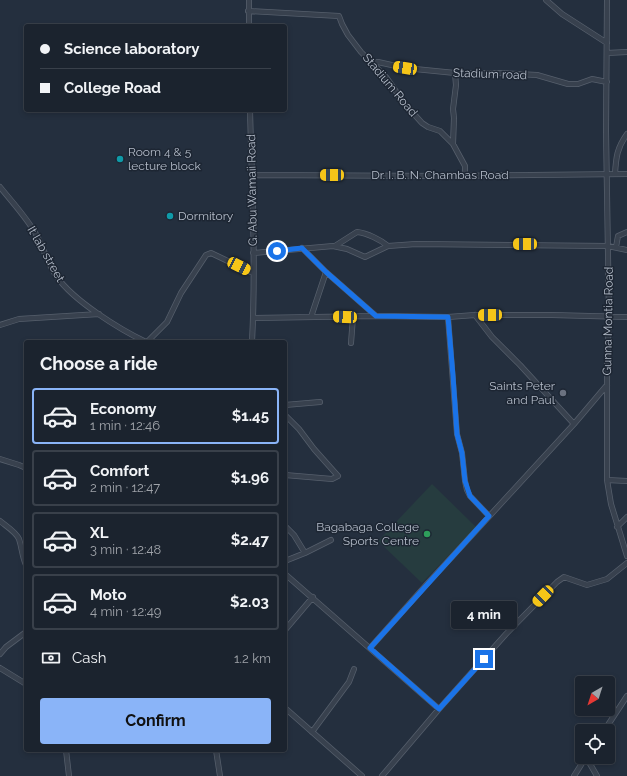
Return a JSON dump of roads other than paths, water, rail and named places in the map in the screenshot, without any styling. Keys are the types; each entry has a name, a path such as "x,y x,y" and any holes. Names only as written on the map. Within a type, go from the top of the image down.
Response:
{"street":[{"path":"249,0 249,24"},
{"path":"546,0 562,14 607,43"},
{"name":"Gunna Montia Road","path":"370,648 574,424 607,385 610,317 606,131 607,0"},
{"name":"Stadium Road","path":"248,11 338,15 348,35 386,77 404,103 422,123 428,127 440,131 453,144"},
{"path":"607,53 627,52"},
{"name":"Stadium road","path":"372,63 378,62 405,68 455,72 537,75 568,84 578,84 592,79 607,82"},
{"path":"455,72 456,85 453,109 453,144 465,166 465,176"},
{"name":"G. Abu Wamaii Road","path":"250,112 253,253 252,340"},
{"path":"615,174 616,154 619,146 627,134"},
{"name":"Dr. I. B. N. Chambas Road","path":"252,175 465,176 627,174"},
{"name":"It lab street","path":"0,186 36,235 56,276 71,293 117,326 143,340"},
{"path":"333,246 357,232 362,232 383,241 388,246"},
{"path":"616,247 618,236 627,232"},
{"path":"253,253 333,246 366,256 388,246 482,244 608,246 627,250"},
{"path":"302,248 326,272 376,316"},
{"path":"149,340 167,322 181,293 206,255 211,253 253,273"},
{"path":"311,316 326,272"},
{"path":"0,325 19,319 99,314"},
{"path":"475,315 492,337 574,424"},
{"path":"253,318 311,316 448,317 475,315 627,317"},
{"path":"351,343 353,317"},
{"path":"448,317 457,434 462,453 465,481 470,496 489,516"},
{"path":"607,385 607,480 609,498 617,528 627,556"},
{"path":"287,405 320,402"},
{"path":"287,417 299,429 314,449 338,476 332,479 287,475"},
{"path":"0,459 24,467"},
{"path":"607,480 627,481"},
{"path":"617,528 627,517"},
{"path":"0,522 17,535 24,562"},
{"path":"287,528 294,535 305,553"},
{"path":"287,560 331,540"},
{"path":"382,776 506,634 557,582 564,577 587,585 607,579 627,563"},
{"path":"287,576 439,709"},
{"path":"287,628 313,597"},
{"path":"0,654 6,647 24,634"},
{"path":"0,668 24,683"},
{"path":"312,732 349,682 354,669"},
{"path":"609,724 625,703 627,696"},
{"path":"287,710 362,776"},
{"path":"66,752 69,776"},
{"path":"216,752 220,776"},
{"path":"574,776 582,764"},
{"path":"590,764 597,776"}],"place":[{"name":"Room 4 & 5 lecture block","path":"120,159"},
{"name":"Dormitory","path":"170,216"},
{"name":"Saints Peter and Paul","path":"563,393"},
{"name":"Bagabaga College Sports Centre","path":"427,534"}]}
